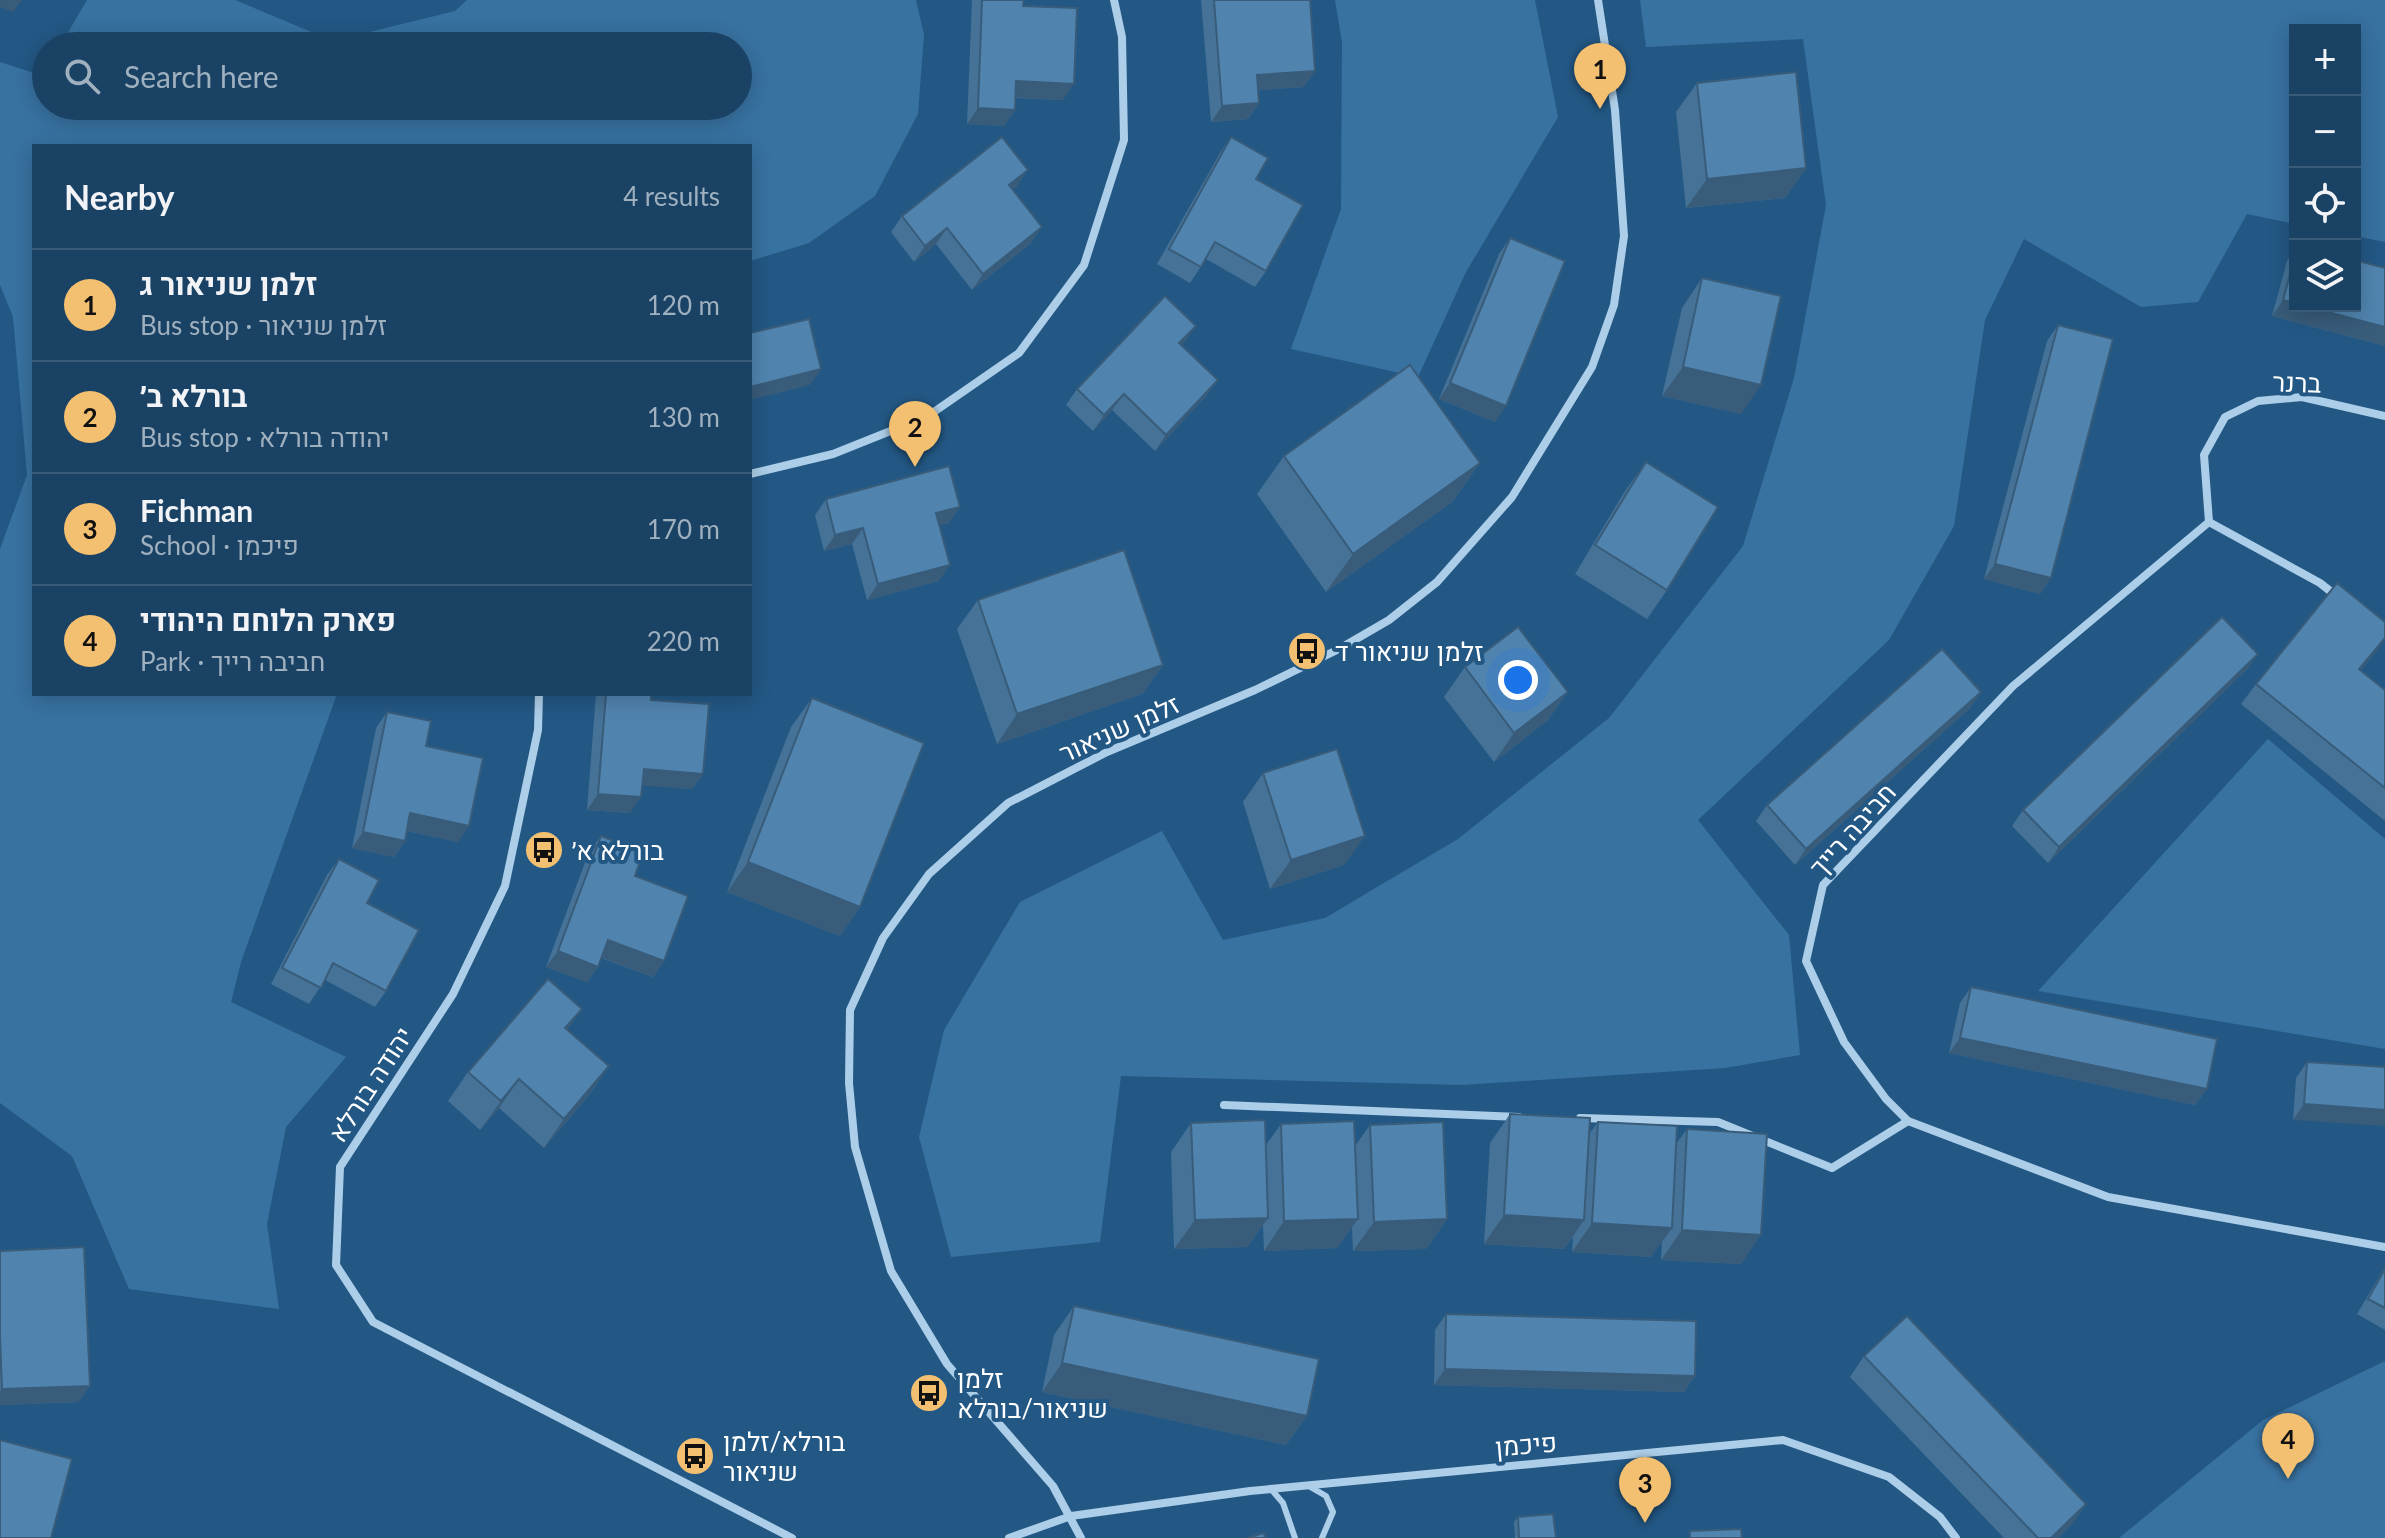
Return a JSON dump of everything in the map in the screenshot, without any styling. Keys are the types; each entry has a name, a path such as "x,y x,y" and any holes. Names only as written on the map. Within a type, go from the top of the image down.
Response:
{"street":[{"path":"752,474 833,454 928,416 1019,353 1084,265 1124,140 1122,37 1114,0"},
{"name":"זלמן שניאור","path":"1081,1538 1053,1486 947,1364 891,1271 855,1147 849,1083 850,1010 883,938 929,874 1008,803 1107,752 1255,690 1339,649 1389,620 1437,582 1512,497 1592,367 1614,305 1624,236 1615,110 1598,0"},
{"name":"ברנר","path":"2209,522 2204,455 2225,417 2258,401 2302,397 2385,416"},
{"path":"2209,522 2320,583 2352,609"},
{"name":"חביבה רייך","path":"2209,522 2013,686 1823,885 1806,961 1844,1042 1886,1099 1908,1121 2108,1197 2385,1247"},
{"name":"יהודה בורלא","path":"539,696 538,730 505,886 453,994 340,1167 336,1265 373,1322 792,1538"},
{"path":"1224,1105 1529,1117"},
{"path":"1576,1118 1718,1122 1832,1168 1908,1121"},
{"name":"פיכמן","path":"1071,1516 1270,1488 1783,1440 1889,1477 1940,1517 1956,1538"},
{"path":"1009,1538 1071,1516"}],"lane":[{"path":"1307,1485 1326,1496 1333,1512 1331,1538"},
{"path":"1270,1488 1283,1503 1295,1538"},
{"path":"1322,1538 1330,1526"}],"shaded area":[{"path":"87,0 235,0 311,32 68,32"},
{"path":"467,0 916,0 924,35 918,114 875,196 809,243 752,260 752,144 32,144 32,696 336,696 241,962 231,1002 346,1057 286,1127 267,1224 279,1309 129,1289 72,1156 0,1103 0,549 27,475 13,317 0,285 0,62 32,72 32,120 752,120 752,32 370,32 455,11"},
{"path":"1335,0 1535,0 1558,117 1466,272 1418,377 1291,349 1341,209 1342,42"},
{"path":"1640,0 2385,0 2385,242 2361,237 2361,24 2289,24 2289,223 2247,214 2198,302 2141,307 2024,239 1985,320 1954,526 1889,640 1698,820 1789,935 1800,1055 1725,1068 1462,1085 1121,1076 1100,1242 951,1257 919,1137 944,1030 1020,902 1162,831 1223,940 1325,918 1458,839 1609,718 1743,546 1794,378 1826,205 1803,39 1646,47"},
{"path":"2268,739 2385,839 2385,1049 2038,991"},
{"path":"2385,1361 2385,1538 2119,1538 2263,1420"}],"building":[{"path":"982,0 1024,0 1023,6 1077,8 1074,84 1016,81 1015,110 978,108"},
{"path":"1214,0 1310,0 1315,71 1257,75 1259,103 1222,106"},
{"path":"1796,72 1806,168 1707,179 1697,83"},
{"path":"1002,137 1028,170 1009,185 1042,227 983,274 947,228 925,246 902,216"},
{"path":"1231,137 1268,158 1256,179 1303,205 1266,271 1215,242 1201,267 1169,249"},
{"path":"1510,238 1565,261 1506,406 1450,383"},
{"path":"2361,262 2385,268 2385,327 2328,312 2361,312"},
{"path":"1702,278 1781,296 1761,385 1683,367"},
{"path":"2289,278 2289,302 2283,300"},
{"path":"1165,296 1196,326 1179,343 1218,380 1166,435 1124,394 1104,415 1077,389"},
{"path":"809,319 821,369 752,386 752,333"},
{"path":"2058,325 2113,339 2051,578 1995,564"},
{"path":"1410,365 1480,463 1353,554 1284,456"},
{"path":"1646,462 1718,507 1667,590 1595,545"},
{"path":"949,466 960,507 936,513 950,565 878,584 863,528 835,535 826,499"},
{"path":"1124,550 1163,665 1017,714 978,600"},
{"path":"2337,583 2385,622 2385,638 2359,669 2385,690 2385,788 2256,684"},
{"path":"2222,617 2258,654 2059,847 2023,810"},
{"path":"1518,627 1568,692 1514,733 1465,667"},
{"path":"1942,649 1981,692 1806,849 1767,805"},
{"path":"606,696 651,696 651,700 709,704 703,774 644,769 641,797 598,794"},
{"path":"812,698 924,743 860,907 748,862"},
{"path":"387,712 431,721 426,746 483,758 469,826 410,813 405,841 363,832"},
{"path":"1337,749 1365,836 1291,860 1263,773"},
{"path":"601,836 643,852 635,876 688,896 664,961 608,940 598,967 558,951"},
{"path":"339,859 379,880 367,903 419,930 386,991 333,963 321,988 282,968"},
{"path":"548,979 582,1009 565,1028 609,1066 564,1119 519,1079 501,1101 468,1072"},
{"path":"1971,987 2217,1039 2207,1089 1960,1038"},
{"path":"2307,1062 2385,1067 2385,1110 2304,1104"},
{"path":"1510,1114 1590,1118 1584,1220 1504,1215"},
{"path":"1265,1120 1268,1218 1195,1220 1191,1123"},
{"path":"1354,1121 1358,1219 1284,1221 1281,1124"},
{"path":"1443,1122 1447,1219 1374,1222 1370,1125"},
{"path":"1598,1122 1677,1126 1672,1228 1592,1223"},
{"path":"1687,1129 1767,1134 1761,1235 1682,1230"},
{"path":"84,1247 90,1386 2,1389 0,1251"},
{"path":"2385,1269 2385,1308 2368,1299"},
{"path":"1074,1306 1319,1359 1307,1416 1062,1363"},
{"path":"1446,1314 1696,1321 1695,1376 1445,1369"},
{"path":"1907,1316 2086,1504 2051,1538 2038,1538 1864,1356"},
{"path":"0,1440 72,1459 51,1538 0,1538"},
{"path":"1553,1514 1556,1538 1519,1538 1518,1517"},
{"path":"1741,1529 1742,1538 1690,1538 1690,1531"},
{"path":"1264,1533 1265,1538 1247,1538"}],"place":[{"name":"זלמן שניאור ג","path":"1600,109"},
{"name":"בורלא ב׳","path":"915,467"},
{"name":"זלמן שניאור ד","path":"1307,651"},
{"name":"בורלא א׳","path":"544,850"},
{"name":"זלמן שניאור/בורלא","path":"929,1393"},
{"name":"בורלא/זלמן שניאור","path":"695,1456"},
{"name":"פארק הלוחם היהודי","path":"2288,1479"},
{"name":"Fichman","path":"1645,1523"}]}
